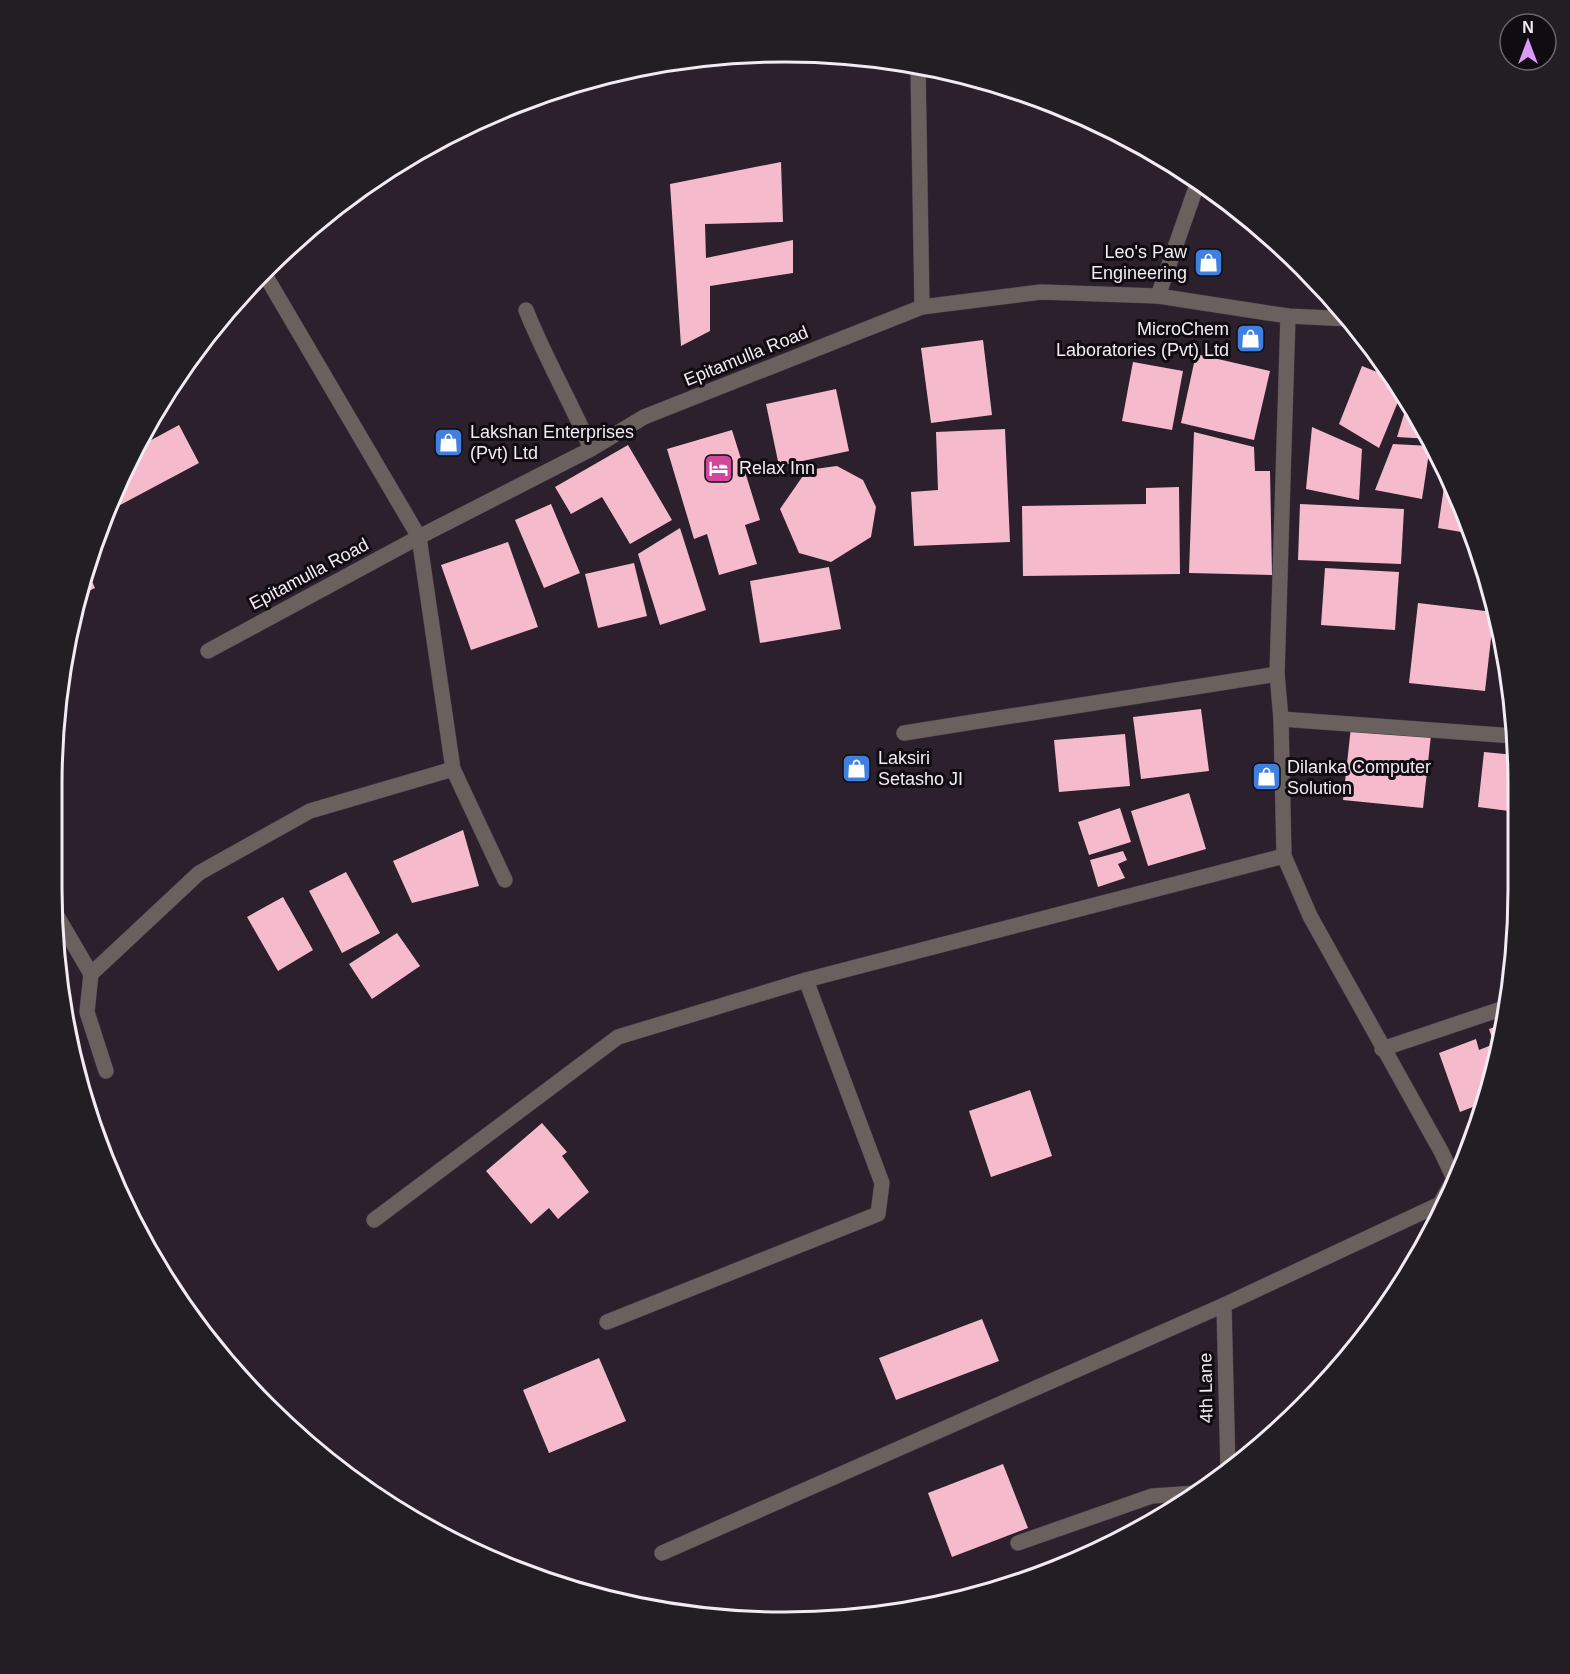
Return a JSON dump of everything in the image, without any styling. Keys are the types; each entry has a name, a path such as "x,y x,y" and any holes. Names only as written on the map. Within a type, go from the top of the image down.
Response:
{"street":[{"path":"918,74 922,307"},
{"path":"1158,296 1195,189"},
{"path":"268,279 419,537 453,769 505,880"},
{"name":"Epitamulla Road","path":"208,651 419,537 591,449 644,417 922,307 1041,292 1158,296 1288,316 1337,318"},
{"path":"526,310 552,368 574,408 591,449"},
{"path":"1288,316 1277,674 1281,719 1284,856 1310,916 1450,1172"},
{"path":"904,733 1277,674"},
{"path":"1281,719 1507,735"},
{"path":"91,974 199,873 259,839 310,811 453,769"},
{"path":"374,1220 618,1037 807,980 1284,856"},
{"path":"63,926 91,974 87,1011 106,1071"},
{"path":"607,1322 878,1214 882,1198 882,1183 807,980"},
{"path":"1382,1049 1498,1010"},
{"path":"662,1553 1224,1305 1435,1206"},
{"name":"4th Lane","path":"1224,1305 1228,1461"},
{"path":"1018,1543 1152,1496 1182,1494"}],"building":[{"path":"781,162 783,222 705,224 706,258 793,240 793,273 710,286 710,331 681,346 670,184"},
{"path":"983,340 992,415 931,423 921,348"},
{"path":"1196,354 1270,371 1254,440 1181,423"},
{"path":"1133,362 1183,371 1172,430 1122,421"},
{"path":"1362,366 1377,372 1398,401 1379,448 1339,424"},
{"path":"836,389 849,451 779,466 766,404"},
{"path":"1405,411 1420,438 1397,437"},
{"path":"179,425 199,463 118,506 136,465 148,442"},
{"path":"1312,427 1362,449 1359,500 1306,489"},
{"path":"1005,429 1010,542 914,546 911,492 938,490 936,432"},
{"path":"732,430 760,520 745,525 757,564 719,575 707,534 694,539 667,449"},
{"path":"1194,432 1254,447 1255,471 1270,471 1272,575 1189,573"},
{"path":"1393,444 1424,446 1429,455 1422,499 1375,490"},
{"path":"628,445 672,520 630,544 602,497 571,514 555,487"},
{"path":"837,466 863,480 876,507 871,537 831,562 799,553 780,509 807,470"},
{"path":"1179,487 1180,574 1023,576 1022,506 1146,504 1146,488"},
{"path":"1444,487 1462,532 1438,528"},
{"path":"551,504 580,573 544,588 515,520"},
{"path":"1300,504 1404,509 1401,564 1298,560"},
{"path":"680,528 706,610 660,625 638,554"},
{"path":"508,542 538,627 471,650 441,565"},
{"path":"634,563 647,616 598,628 585,574"},
{"path":"829,567 841,629 760,643 750,581"},
{"path":"1325,568 1399,572 1395,630 1321,625"},
{"path":"91,580 95,588 88,591"},
{"path":"1418,603 1487,611 1492,631 1485,691 1409,683"},
{"path":"1201,709 1209,771 1141,779 1133,717"},
{"path":"1351,727 1431,735 1423,808 1343,800"},
{"path":"1125,734 1130,786 1059,792 1054,740"},
{"path":"1484,752 1507,754 1508,811 1478,807"},
{"path":"1189,793 1206,849 1148,866 1131,811"},
{"path":"1120,808 1131,842 1089,855 1078,822"},
{"path":"463,830 479,886 412,903 393,861"},
{"path":"1123,851 1127,860 1118,864 1125,878 1098,887 1090,860"},
{"path":"346,872 380,933 342,953 309,891"},
{"path":"283,897 313,950 278,971 247,917"},
{"path":"397,933 420,966 372,999 349,964"},
{"path":"1495,1027 1493,1040 1489,1029"},
{"path":"1476,1039 1479,1050 1491,1045 1475,1106 1460,1112 1439,1053"},
{"path":"1030,1090 1052,1156 991,1177 969,1111"},
{"path":"542,1123 567,1152 562,1156 589,1192 558,1219 549,1208 531,1224 486,1171"},
{"path":"982,1319 999,1361 896,1400 879,1358"},
{"path":"599,1358 626,1421 549,1453 523,1390"},
{"path":"1003,1464 1028,1528 952,1557 928,1493"}],"place":[{"name":"Leo's Paw Engineering","path":"1208,262"},
{"name":"MicroChem Laboratories (Pvt) Ltd","path":"1250,339"},
{"name":"Lakshan Enterprises (Pvt) Ltd","path":"449,442"},
{"name":"Relax Inn","path":"718,468"},
{"name":"Laksiri Setasho JI","path":"857,768"},
{"name":"Dilanka Computer Solution","path":"1266,777"}]}
